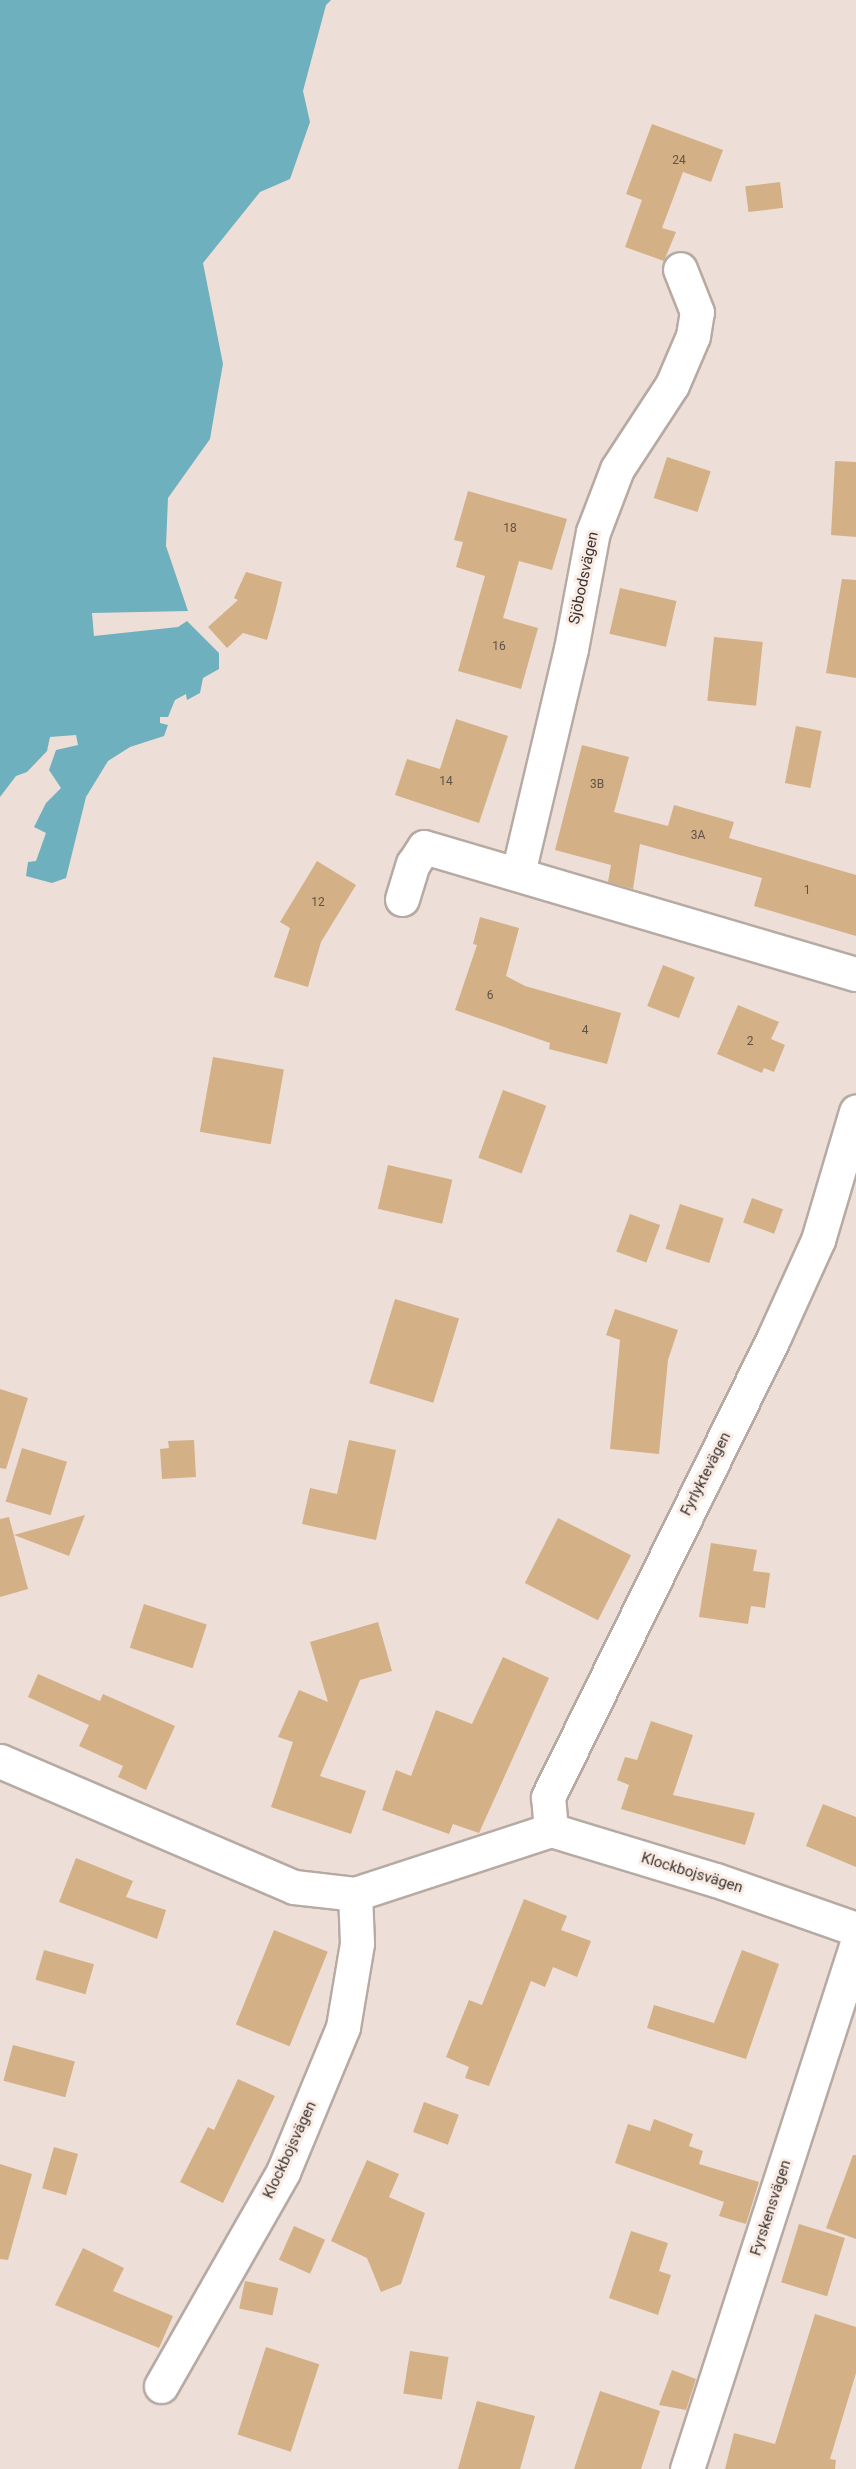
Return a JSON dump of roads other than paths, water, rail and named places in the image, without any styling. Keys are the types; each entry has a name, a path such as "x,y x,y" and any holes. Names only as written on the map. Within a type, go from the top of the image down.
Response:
{"street":[{"name":"Sjöbodsvägen","path":"518,873 571,649 592,532 617,469 672,385 693,336 697,312 680,269"},
{"path":"402,899 413,864 424,847 518,873 561,890 856,974"},
{"name":"Fyrlyktevägen","path":"551,1830 548,1797 783,1317 818,1240 856,1112"},
{"path":"0,1761 294,1887 356,1894 551,1830"},
{"name":"Klockbojsvägen","path":"551,1830 716,1880 856,1929"},
{"name":"Klockbojsvägen","path":"160,2386 283,2172 343,2027 357,1943 356,1894"},
{"name":"Fyrskensvägen","path":"687,2469 856,1946"}],"water":[{"path":"0,0 331,0 326,5 303,91 310,122 290,179 260,192 203,263 223,364 210,439 168,498 166,546 188,611 92,613 94,636 178,627 187,621 219,653 219,669 203,678 200,693 187,700 186,694 175,700 168,717 160,717 160,723 168,725 164,736 130,747 108,761 86,797 66,878 52,883 26,876 28,862 36,861 46,833 34,827 46,803 61,788 49,770 56,750 78,745 76,735 50,737 47,751 27,772 16,776 0,797"}]}
